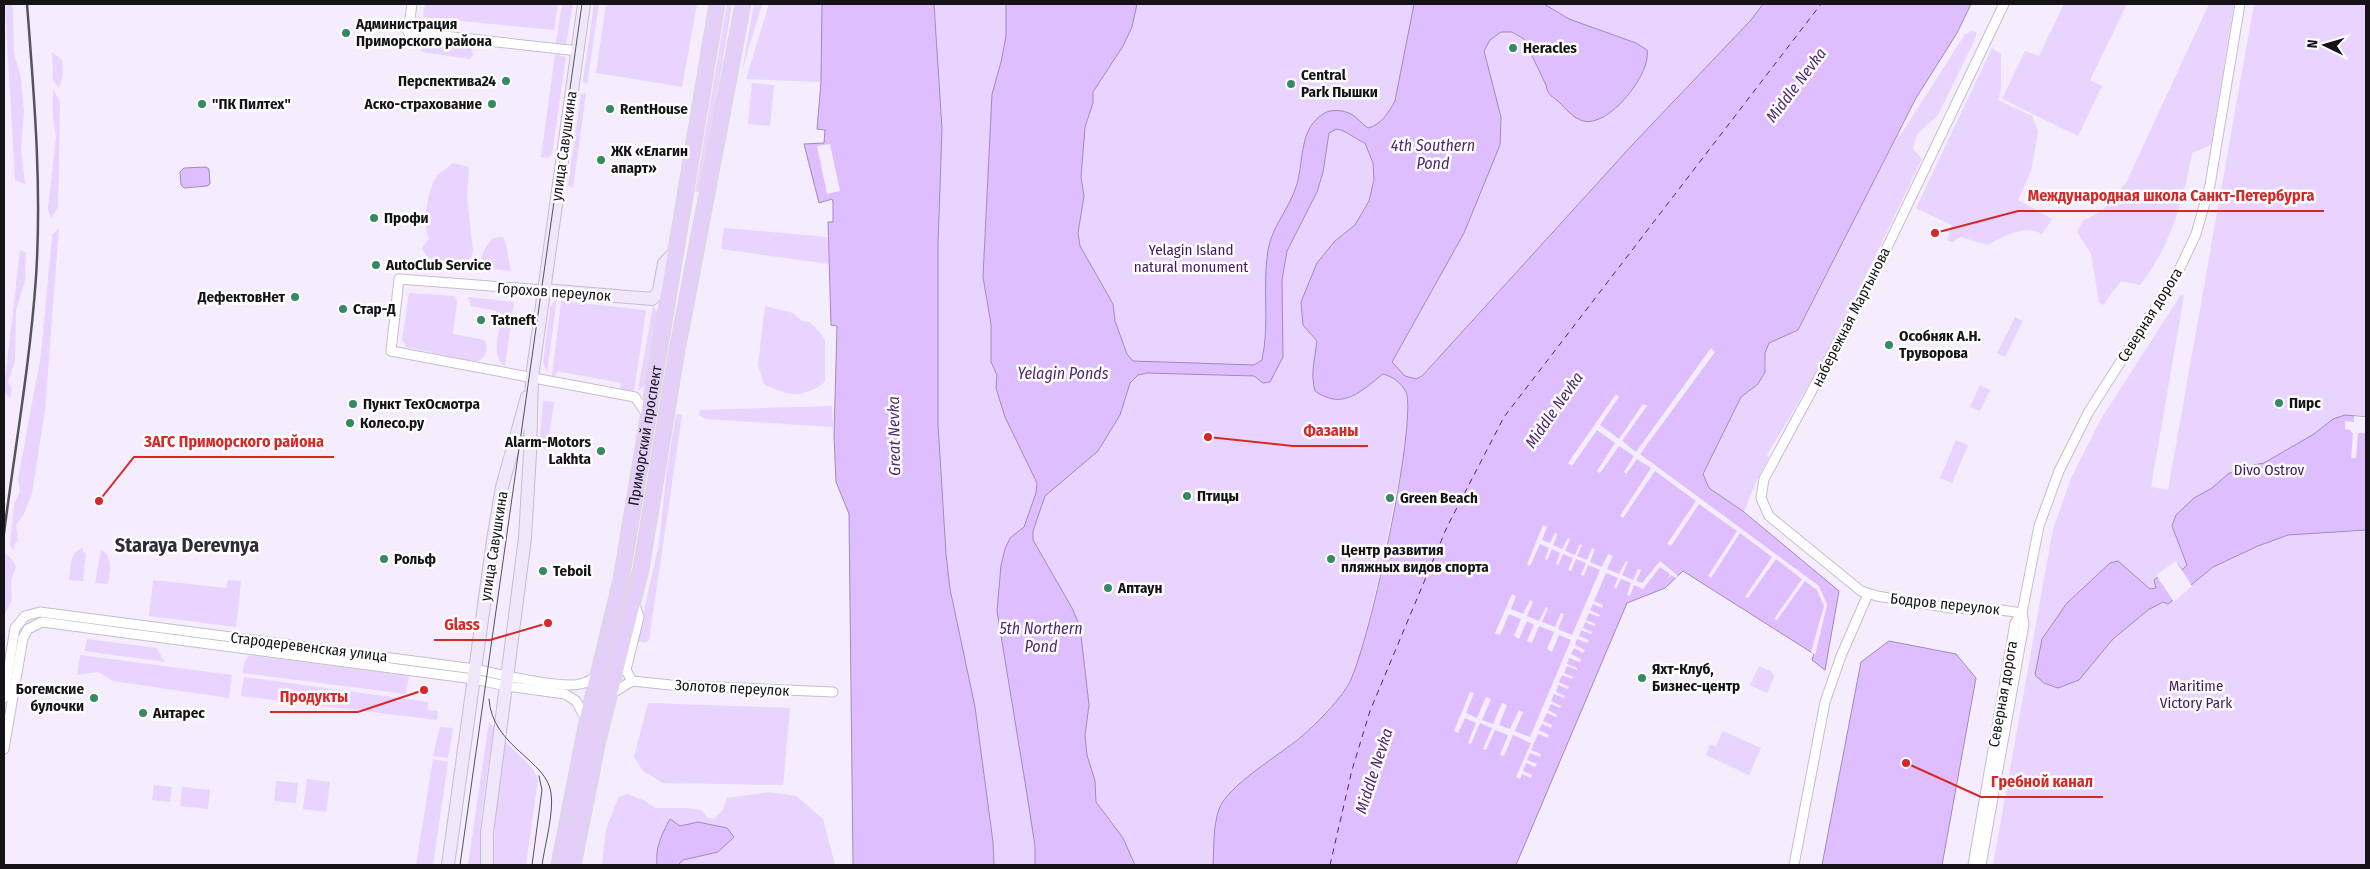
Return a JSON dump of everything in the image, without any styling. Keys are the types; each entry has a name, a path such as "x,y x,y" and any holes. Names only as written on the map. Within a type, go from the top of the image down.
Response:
{"main road":[{"name":"улица Савушкина","path":"487,865 487,833 525,538 532,377 584,4"},
{"name":"Приморский проспект","path":"559,865 587,721 621,580 717,4"},
{"name":"Приморский проспект","path":"573,865 598,740 641,569 676,356 743,4"},
{"name":"Горохов переулок","path":"544,290 652,299 659,291 664,263 677,250"},
{"name":"улица Савушкина","path":"448,865 502,488 532,377"},
{"name":"Приморский проспект","path":"578,865 585,812"}],"street":[{"path":"412,4 408,32 578,51"},
{"name":"набережная Мартынова","path":"1868,594 1850,583 1776,523 1764,508 1762,487 1869,285 2004,4"},
{"name":"Северная дорога","path":"1981,865 2024,624 2022,614 2039,526 2059,471 2088,412 2180,268 2196,234 2210,185 2240,4"},
{"name":"Горохов переулок","path":"532,377 391,351 399,278 544,290"},
{"path":"532,377 635,397 649,419"},
{"path":"635,397 647,388 656,377"},
{"path":"1794,865 1825,702 1841,656 1868,594"},
{"name":"Бодров переулок","path":"1868,594 1950,608 2001,610 2022,614"},
{"path":"609,696 632,681 626,670 639,617 633,599"},
{"name":"Стародеревенская улица","path":"4,698 13,637 20,621 32,612 48,612 475,674 565,694 576,701 587,721"},
{"name":"Северная дорога","path":"1973,865 2015,623 2022,614"},
{"name":"Стародеревенская улица","path":"4,749 20,647 28,629 42,622 475,674"},
{"name":"Стародеревенская улица","path":"506,681 572,685 588,682 598,676"},
{"name":"Золотов переулок","path":"632,681 671,686 832,692"}],"green space":[{"path":"5,4 11,4 13,9 14,53 21,78 24,112 21,149 25,184 15,180"},
{"path":"425,4 558,4 554,30 423,17"},
{"path":"562,4 573,4 566,44 556,43"},
{"path":"594,4 599,4 587,84 583,81"},
{"path":"606,4 697,4 682,87 596,73"},
{"path":"727,4 732,4 701,192 695,192"},
{"path":"754,4 762,4 742,71"},
{"path":"769,4 822,4 821,82 746,79"},
{"name":"Yelagin Island natural monument","path":"934,4 1763,4 1751,20 1634,143 1406,393 1408,416 1406,443 1380,573 1357,666 1347,686 1334,704 1302,736 1275,756 1215,836 1213,865 994,865 993,842 975,707 950,589 946,554 938,424 938,244 942,129"},
{"path":"2064,4 2127,4 2090,80 2102,86 2078,136 2002,99 2025,51 2039,56"},
{"path":"2209,4 2234,4 2211,145 2192,153 2180,206 2168,239 2151,270 2140,285 2121,281 2103,305 2099,302 2091,254 2077,232 2083,221 2103,210 2126,183"},
{"name":"Maritime Victory Park","path":"2254,4 2366,4 2366,865 1993,865 2053,529 2072,476 2101,419 2180,296 2184,295 2151,487 2168,490"},
{"path":"1972,31 1976,32 1976,37 1938,115 1917,134 1913,149 1922,159 1835,340 1767,455 1769,457 1755,484 1744,512 1709,488 1703,475 1741,397 1758,384 1766,367 1765,353 1769,343 1798,330 1898,134 1900,136 1965,34"},
{"path":"423,41 471,47 473,55 470,59 422,52 419,44"},
{"path":"1992,48 2001,54 2001,89 1998,100 2032,116 2038,131 2031,171 2018,200 2052,219 2042,234 2028,230 2014,232 1988,245 1961,237 1952,242 1947,240 1952,225 1916,208"},
{"path":"52,52 62,60 63,74 59,88 53,80"},
{"path":"555,54 566,57 552,154 548,158 541,157"},
{"path":"752,83 774,85 770,126 748,124"},
{"path":"53,89 60,102 58,207 51,218 48,209 56,137 53,117"},
{"path":"586,93 573,188 568,185 581,94"},
{"path":"453,163 469,167 467,197 473,251 467,269 441,265 430,259 422,248 429,239 426,217 432,185 438,175"},
{"path":"59,228 45,411 32,493 24,514 16,525 18,539 14,545 14,551 10,545 14,504 20,492 18,479 41,355 52,235"},
{"path":"724,228 827,237 829,264 721,249"},
{"path":"503,237 511,271 481,268 482,255 488,245 493,238"},
{"path":"20,250 26,253 25,280 16,310 15,361 8,382 12,389 11,398 4,393 4,388"},
{"path":"409,293 455,296 457,302 453,334 484,340 487,349 483,358 477,362 406,347 402,339"},
{"path":"468,297 514,302 505,366 500,361 497,349 501,315 496,311 471,306"},
{"path":"557,297 547,373 543,362 550,308"},
{"path":"561,301 646,310 634,392 620,390 621,383 557,371 555,377 552,376"},
{"path":"653,305 658,314 646,384 638,391"},
{"path":"765,306 793,313 802,321 810,322 821,334 825,340 825,382 809,391 795,394 780,391 764,384 758,365"},
{"path":"2015,317 2023,321 2005,357 1997,353"},
{"path":"1980,385 1990,390 1980,411 1970,407"},
{"path":"543,401 554,402 547,450 539,447"},
{"path":"832,406 833,427 706,419 699,415 700,410"},
{"path":"676,414 682,415 649,640 645,643 637,641 659,544 667,469"},
{"path":"1956,440 1968,445 1952,483 1940,478"},
{"path":"83,548 83,552 86,553 83,581 69,580 73,556 78,550"},
{"path":"101,550 108,556 109,560 108,584 95,583"},
{"path":"5,554 10,557 16,566 11,581 12,600 4,616"},
{"path":"153,580 226,588 228,580 241,581 236,627 149,616"},
{"path":"87,639 156,648 165,662 84,651"},
{"path":"80,655 232,675 229,698 113,681 98,672 77,675"},
{"path":"249,655 409,676 406,694 243,673 244,663"},
{"path":"1759,666 1772,672 1774,677 1767,693 1750,685"},
{"path":"244,677 428,702 428,710 438,711 437,720 241,696"},
{"path":"648,703 790,708 783,785 663,783 643,771 634,757"},
{"path":"489,722 494,727 481,817 480,865 468,865"},
{"path":"440,727 453,728 448,758 433,756"},
{"path":"1723,731 1761,748 1749,775 1706,755 1710,745 1716,746"},
{"path":"505,741 533,769 538,780 526,865 494,865 495,818"},
{"path":"433,759 448,762 433,865 416,865"},
{"path":"307,779 330,782 326,812 303,809"},
{"path":"276,781 298,783 296,803 274,801"},
{"path":"154,785 172,787 170,802 152,800"},
{"path":"182,787 210,790 208,809 180,806"},
{"path":"769,792 796,796 823,819 835,865 678,865 683,860 718,852 727,828 698,822 680,826 656,856 657,865 602,865 606,829 618,798 627,794 643,800 655,808 701,810 708,818 714,819 723,810 727,798"}],"water":[{"name":"Great Nevka","path":"822,4 934,4 942,129 938,244 938,424 946,554 950,589 975,707 993,842 994,865 853,865 849,514 836,482 834,436 837,326 831,325 828,222 833,222 833,202 832,199 819,203 804,144 824,143 825,130 817,129 821,82"},
{"path":"1006,4 1137,4 1132,27 1123,46 1093,92 1093,103 1085,127 1081,177 1084,196 1078,233 1080,246 1113,304 1115,321 1127,354 1133,361 1254,365 1262,360 1265,333 1268,250 1273,233 1294,193 1307,135 1317,119 1331,111 1351,114 1368,128 1377,124 1384,117 1395,101 1414,4 1544,4 1569,19 1636,43 1647,50 1647,60 1643,72 1627,97 1605,116 1593,121 1583,121 1573,116 1549,94 1524,39 1512,32 1501,32 1490,40 1484,51 1501,117 1500,145 1464,233 1392,362 1405,376 1416,379 1422,376 1634,143 1751,20 1763,4 1971,4 1957,33 1916,98 1798,330 1769,343 1765,353 1765,372 1758,384 1741,397 1703,474 1709,488 1744,512 1839,591 1825,670 1812,660 1814,654 1683,571 1665,588 1627,603 1516,865 1213,865 1216,823 1219,809 1224,800 1256,770 1307,732 1347,687 1356,667 1378,588 1398,491 1408,412 1404,388 1396,380 1383,374 1359,392 1343,399 1325,397 1315,391 1313,372 1317,341 1303,325 1301,302 1317,263 1335,241 1355,225 1369,201 1374,180 1373,163 1365,143 1337,129 1329,133 1323,172 1317,192 1287,251 1282,280 1283,357 1270,382 1263,383 1254,376 1147,373 1138,375 1130,383 1120,415 1098,451 1045,496 1033,531 1033,540 1072,608 1080,627 1089,705 1085,735 1087,755 1095,781 1096,802 1123,838 1135,865 1035,865 1035,846 997,611 1001,565 1005,549 1010,538 1024,527 1036,493 1037,483 1005,417 996,388 997,375 991,362 991,324 983,277 992,94 1006,36"},
{"path":"206,167 209,169 210,184 207,186 184,188 181,185 180,172 184,168"},
{"path":"2345,415 2366,417 2366,530 2288,535 2258,546 2213,567 2168,604 2163,602 2148,610 2113,639 2079,680 2058,688 2044,683 2035,675 2042,639 2067,603 2110,563 2118,561 2150,589 2156,588 2154,580 2177,563 2182,570 2187,565 2172,526 2176,515 2194,498 2212,488 2228,474 2243,467 2264,463 2314,434 2333,419"},
{"path":"1889,641 1956,654 1976,678 1942,865 1822,865 1861,662"},
{"path":"670,819 680,826 698,822 727,828 734,837 718,852 683,860 678,865 657,865 658,846"}],"pier":[{"path":"830,144 840,191 827,194 817,146"},
{"path":"1711,348 1715,352 1640,454 1819,586 1827,605 1815,655 1811,652 1824,606 1817,590 1805,581 1777,620 1774,619 1802,579 1776,559 1748,598 1745,597 1772,557 1740,533 1711,578 1708,576 1737,531 1699,504 1671,546 1667,544 1696,501 1655,471 1623,518 1620,516 1651,468 1637,459 1626,474 1624,472 1634,456 1619,446 1600,473 1597,471 1615,443 1597,430 1572,466 1568,463 1616,394 1619,397 1600,425 1619,439 1643,404 1647,406 1622,441 1636,452"},
{"path":"2354,416 2365,417 2366,433 2358,433 2356,458 2351,458 2353,433 2351,430 2345,429 2345,421 2354,422"},
{"path":"1543,525 1547,527 1542,540 1550,543 1555,533 1558,534 1553,545 1562,549 1568,538 1570,539 1565,551 1575,555 1580,544 1582,545 1577,556 1587,560 1592,548 1595,549 1590,562 1602,567 1608,554 1613,556 1607,569 1619,574 1626,561 1628,562 1622,575 1633,580 1638,569 1641,570 1636,581 1642,583 1660,561 1678,576 1676,578 1671,575 1667,579 1670,574 1660,567 1643,589 1634,585 1630,596 1627,595 1631,583 1621,579 1616,589 1614,587 1618,578 1606,573 1594,601 1603,605 1602,608 1593,604 1590,610 1600,615 1599,617 1589,613 1586,620 1596,624 1594,626 1585,622 1583,628 1592,632 1591,634 1581,630 1579,636 1589,640 1587,643 1577,639 1575,645 1585,650 1583,653 1574,648 1571,654 1581,659 1580,662 1569,658 1567,664 1577,668 1577,670 1567,666 1564,673 1573,677 1572,679 1562,675 1559,682 1569,687 1568,689 1558,685 1556,692 1565,696 1564,698 1554,694 1551,701 1561,706 1560,708 1551,704 1548,710 1557,715 1556,717 1547,713 1543,721 1552,725 1551,728 1542,724 1539,730 1549,735 1548,738 1538,734 1531,750 1541,754 1540,757 1530,753 1527,760 1537,764 1535,767 1526,763 1523,771 1532,775 1531,778 1522,774 1520,779 1516,777 1531,743 1513,735 1504,756 1500,755 1508,735 1495,730 1486,750 1483,749 1492,728 1480,723 1471,744 1468,743 1476,723 1465,718 1458,733 1454,731 1470,692 1474,693 1466,713 1477,718 1486,697 1491,699 1482,720 1493,724 1502,703 1507,705 1499,725 1510,729 1519,710 1523,712 1515,731 1530,737 1571,640 1559,635 1552,652 1547,649 1554,632 1539,626 1532,643 1527,641 1534,625 1527,621 1519,639 1514,636 1521,619 1509,614 1500,635 1495,633 1512,594 1516,596 1511,609 1523,614 1530,600 1533,602 1527,616 1539,621 1546,607 1548,608 1542,622 1555,627 1561,613 1564,614 1558,629 1572,635 1600,570 1588,565 1584,576 1581,575 1586,563 1576,559 1571,571 1568,570 1573,558 1563,554 1558,565 1556,564 1560,553 1552,549 1547,560 1545,559 1549,548 1540,544 1530,566 1527,564"},
{"path":"2176,561 2192,586 2174,602 2156,575"}],"ferry route":[{"path":"1330,865 1352,770 1370,711 1447,527 1504,417 1821,4"}],"tram line":[{"path":"460,865 582,4"},
{"path":"489,699 492,715 499,729 540,771 547,781 551,793 550,819 542,865"},
{"path":"532,865 542,790 539,776"}],"railway":[{"path":"4,533 30,341 38,243 38,175 27,4"}],"place":[{"name":"Администрация Приморского района","path":"346,33"},
{"name":"Heracles","path":"1513,48"},
{"name":"Перспектива24","path":"506,81"},
{"name":"Central Park Пышки","path":"1291,84"},
{"name":"\"ПК Пилтех\"","path":"202,104"},
{"name":"Аско-страхование","path":"492,104"},
{"name":"RentHouse","path":"610,109"},
{"name":"ЖК «Елагин апарт»","path":"601,160"},
{"name":"Профи","path":"374,218"},
{"name":"Международная школа Санкт-Петербурга","path":"1935,233"},
{"name":"AutoClub Service","path":"376,265"},
{"name":"ДефектовНет","path":"295,297"},
{"name":"Стар-Д","path":"343,309"},
{"name":"Tatneft","path":"481,320"},
{"name":"Особняк А.Н. Труворова","path":"1889,345"},
{"name":"Пирс","path":"2279,403"},
{"name":"Пункт ТехОсмотра","path":"353,404"},
{"name":"Колесо.ру","path":"350,423"},
{"name":"Фазаны","path":"1208,437"},
{"name":"Alarm-Motors Lakhta","path":"601,451"},
{"name":"Птицы","path":"1187,496"},
{"name":"Green Beach","path":"1390,498"},
{"name":"ЗАГС Приморского района","path":"99,501"},
{"name":"Рольф","path":"384,559"},
{"name":"Центр развития пляжных видов спорта","path":"1331,559"},
{"name":"Teboil","path":"543,571"},
{"name":"Аптаун","path":"1108,588"},
{"name":"Glass","path":"548,623"},
{"name":"Яхт-Клуб, Бизнес-центр","path":"1642,678"},
{"name":"Продукты","path":"424,690"},
{"name":"Богемские булочки","path":"94,698"},
{"name":"Антарес","path":"143,713"},
{"name":"Гребной канал","path":"1906,763"}],"district":[{"name":"Staraya Derevnya","path":"187,545"}],"water label":[{"name":"Middle Nevka","path":"1796,85"},
{"name":"4th Southern Pond","path":"1433,154"},
{"name":"Yelagin Ponds","path":"1063,373"},
{"name":"Middle Nevka","path":"1554,410"},
{"name":"5th Northern Pond","path":"1041,637"},
{"name":"Middle Nevka","path":"1374,771"}],"park label":[{"name":"Divo Ostrov","path":"2269,470"}]}
